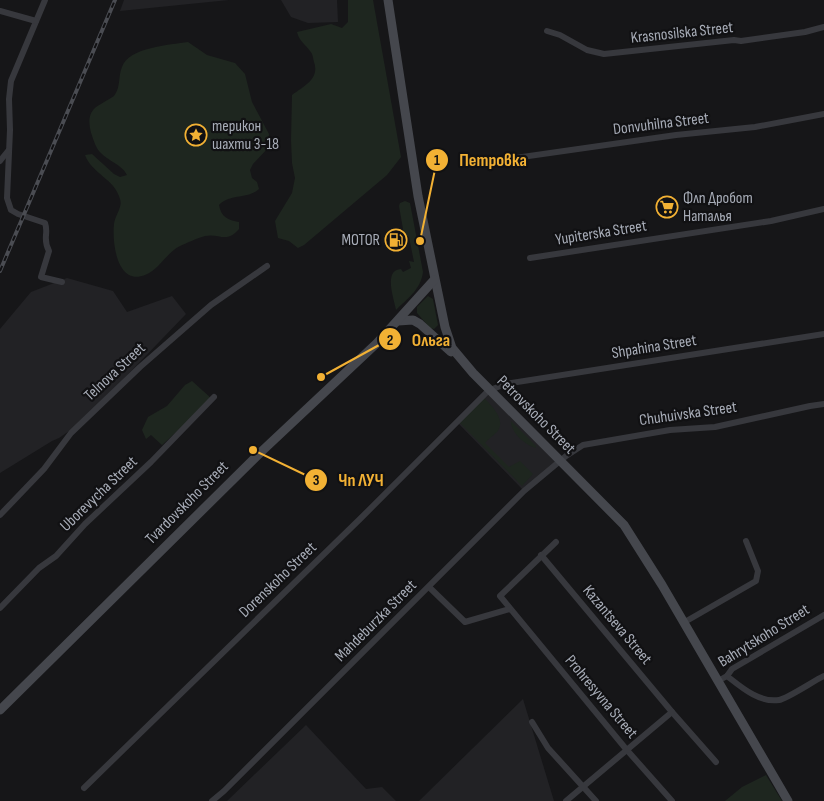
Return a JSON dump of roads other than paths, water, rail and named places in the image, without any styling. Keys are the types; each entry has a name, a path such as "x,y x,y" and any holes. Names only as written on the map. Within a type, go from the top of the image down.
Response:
{"main road":[{"name":"Petrovskoho Street","path":"388,0 418,196 444,327 452,348 473,373 624,525 640,548 788,801"},
{"name":"Tvardovskoho Street","path":"0,710 262,451 398,321 434,280"},
{"path":"398,321 413,320 428,330 473,373"},
{"path":"428,330 437,331 444,327"}],"street":[{"path":"45,0 11,81 9,99 8,205 11,210 18,214 45,223 45,243 49,251 41,277 62,282"},
{"path":"0,10 36,21"},
{"name":"Krasnosilska Street","path":"547,32 560,35 587,50 604,54 734,40 741,41 805,32 824,27"},
{"name":"Donvuhilna Street","path":"501,160 676,135 755,126 824,114"},
{"path":"0,162 8,151"},
{"name":"Yupiterska Street","path":"530,258 762,222 824,209"},
{"name":"Telnova Street","path":"0,515 44,470 70,433 140,367 211,305 266,266"},
{"name":"Shpahina Street","path":"490,390 515,383 824,334"},
{"name":"Dorenskoho Street","path":"84,788 354,525 456,421 490,390"},
{"name":"Uborevycha Street","path":"0,608 39,568 56,556 85,524 151,462 214,397"},
{"name":"Chuhuivska Street","path":"561,460 582,445 670,430 715,427 824,404"},
{"name":"Mahdeburzka Street","path":"212,801 524,491 561,460"},
{"path":"684,623 756,581 758,571 746,541"},
{"name":"Prohresyvna Street","path":"556,542 500,596 626,749 672,801"},
{"name":"Kazantseva Street","path":"541,555 716,762"},
{"path":"429,587 465,622 510,609"},
{"name":"Bahrytskoho Street","path":"718,681 727,676 732,669 824,615"},
{"path":"727,676 746,691 764,699 780,700 824,676"},
{"path":"566,801 672,712"},
{"path":"532,722 548,748 596,801"},
{"path":"220,801 224,791"}],"railway":[{"path":"0,271 115,0"}],"place":[{"name":"терикон шахти 3-18","path":"196,135"},
{"name":"Флп Дробот Наталья","path":"667,207"},
{"name":"MOTOR","path":"396,240"},
{"name":"Петровка","path":"420,241"},
{"name":"Ольга","path":"321,377"},
{"name":"Чп ЛУЧ","path":"253,450"}]}
